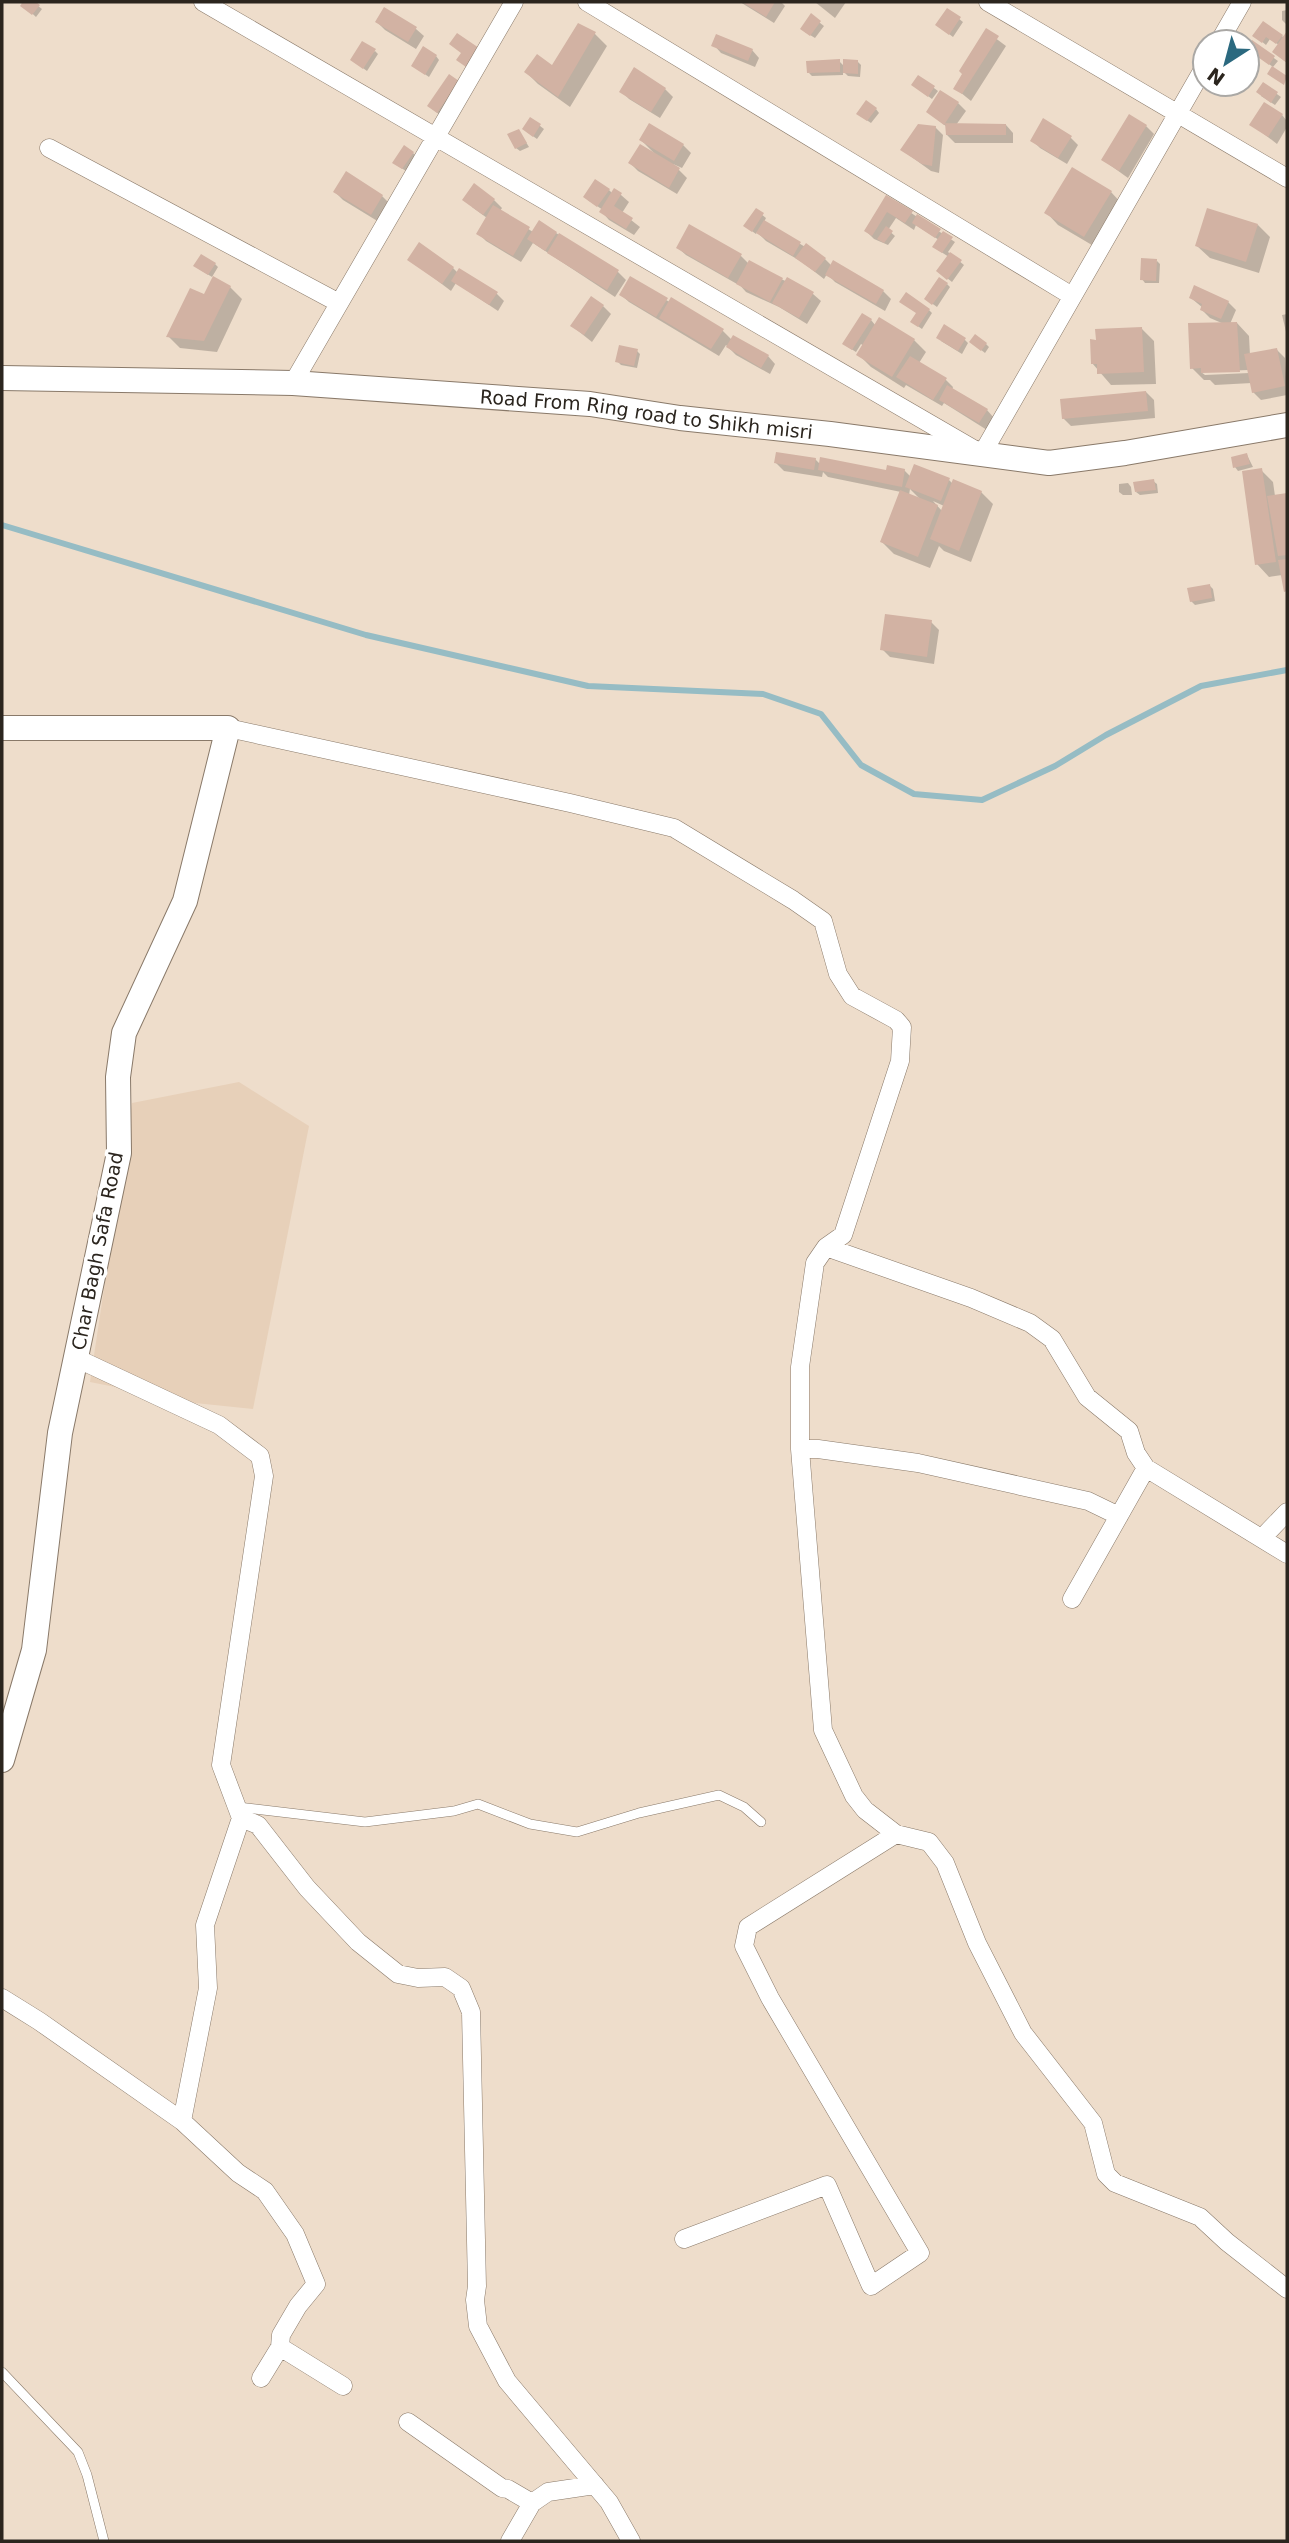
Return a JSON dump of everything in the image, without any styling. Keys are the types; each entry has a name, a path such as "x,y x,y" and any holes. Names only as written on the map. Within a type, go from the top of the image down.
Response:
{"street":[{"path":"203,2 982,454 1191,90"},
{"path":"293,383 514,2"},
{"path":"587,2 1072,296"},
{"path":"988,2 1287,178"},
{"path":"1227,28 1242,2"},
{"path":"49,148 339,303"},
{"name":"Road From Ring road to Shikh misri","path":"2,378 293,383 590,404 680,418 831,434 1049,463 1125,453 1287,425"},
{"path":"2,728 228,728 570,803 674,828 823,921 838,974 852,996 896,1020 902,1027 901,1061 843,1235 826,1247 815,1263 800,1367 800,1450 823,1730 854,1796 866,1810 895,1834 929,1842 945,1863 977,1943 1023,2033 1093,2123 1106,2174 1115,2183 1200,2217 1287,2289"},
{"name":"Char Bagh Safa Road","path":"2,1760 34,1650 60,1433 119,1153 118,1077 124,1032 185,901 228,728"},
{"path":"826,1247 971,1298 1030,1323 1052,1339 1087,1396 1129,1431 1136,1454 1146,1468 1287,1554"},
{"path":"76,1358 219,1425 260,1456 264,1476 221,1765 238,1812 205,1926 208,1988 182,2121"},
{"path":"800,1450 818,1449 918,1463 1088,1501 1119,1516"},
{"path":"1073,1599 1146,1468"},
{"path":"1262,1538 1287,1512"},
{"path":"238,1812 258,1825 307,1888 358,1942 398,1975 418,1978 445,1977 461,1988 471,2012 477,2286 475,2300 478,2326 507,2381 609,2502 631,2541"},
{"path":"684,2239 827,2185 871,2286 920,2253 770,1998 744,1946 748,1927 895,1834"},
{"path":"2,1998 182,2121 239,2173 265,2191 295,2234 316,2284 298,2306 281,2335 281,2347 261,2378"},
{"path":"281,2347 343,2386"},
{"path":"408,2422 502,2488 532,2503"},
{"path":"510,2541 532,2503 548,2492 595,2485"}],"lane":[{"path":"238,1812 365,1822 454,1811 478,1804 530,1824 577,1832 639,1813 719,1796 744,1807 761,1822"},
{"path":"2,2372 78,2452 87,2475 104,2541"}],"shaded area":[{"path":"239,1082 309,1126 253,1409 195,1403 90,1382 132,1103"}],"building":[{"path":"23,2 36,2 40,5 32,15 20,6"},
{"path":"742,2 775,2 766,17"},
{"path":"384,7 417,27 408,42 375,22"},
{"path":"947,8 961,17 949,35 935,25"},
{"path":"811,13 821,21 810,36 800,29"},
{"path":"1263,21 1283,35 1276,44 1266,37 1262,43 1261,28 1258,28"},
{"path":"578,23 596,32 558,97 524,72 537,54 552,65"},
{"path":"986,28 999,36 962,94 953,89 962,74 959,71"},
{"path":"1287,31 1287,63 1272,52"},
{"path":"457,33 479,48 466,67 456,60 461,53 449,44"},
{"path":"716,34 753,49 748,61 711,46"},
{"path":"362,41 376,49 363,69 350,60"},
{"path":"423,46 437,55 425,75 411,66"},
{"path":"1261,46 1275,56 1269,65 1261,59"},
{"path":"840,59 840,72 807,73 806,61"},
{"path":"843,59 858,60 858,74 843,73"},
{"path":"1272,66 1287,76 1284,85 1267,74"},
{"path":"634,67 666,88 651,112 619,92"},
{"path":"449,74 459,81 437,113 427,106"},
{"path":"918,75 935,86 928,97 911,85"},
{"path":"1263,82 1278,92 1271,103 1261,96"},
{"path":"940,90 959,102 944,125 926,112"},
{"path":"866,100 877,108 867,121 856,114"},
{"path":"1264,102 1283,114 1268,137 1249,125"},
{"path":"1129,114 1147,125 1119,171 1101,160"},
{"path":"530,117 541,124 533,137 522,129"},
{"path":"1043,118 1072,136 1058,158 1030,141"},
{"path":"649,123 684,144 674,161 639,140"},
{"path":"945,123 1006,124 1006,135 946,135"},
{"path":"918,124 936,126 932,166 922,164 900,150"},
{"path":"519,129 527,143 515,149 507,134"},
{"path":"640,144 680,168 669,188 628,163"},
{"path":"404,145 414,152 402,169 392,163"},
{"path":"1072,167 1112,191 1084,237 1044,213"},
{"path":"346,171 383,195 371,215 333,192"},
{"path":"595,179 610,189 597,207 583,197"},
{"path":"474,183 495,199 483,215 462,200"},
{"path":"614,188 622,193 614,206 633,218 626,229 599,212"},
{"path":"886,195 913,211 905,223 887,212 872,236 864,231"},
{"path":"493,205 530,227 513,256 476,234"},
{"path":"756,208 764,213 752,232 743,226"},
{"path":"1207,208 1258,224 1246,262 1195,246"},
{"path":"917,214 941,229 935,238 912,223"},
{"path":"539,220 557,232 545,251 527,239"},
{"path":"764,220 801,242 793,256 756,233"},
{"path":"689,224 742,254 728,278 676,248"},
{"path":"886,226 893,231 884,243 877,239"},
{"path":"943,231 953,237 942,253 932,247"},
{"path":"559,233 619,270 607,290 547,253"},
{"path":"419,242 454,267 442,284 407,260"},
{"path":"806,243 826,258 815,272 795,258"},
{"path":"950,252 962,260 947,280 936,271"},
{"path":"201,254 216,263 208,275 193,266"},
{"path":"1141,258 1157,259 1156,281 1140,280"},
{"path":"749,260 783,278 770,302 736,284"},
{"path":"833,260 884,290 876,304 825,275"},
{"path":"459,268 498,292 489,305 451,281"},
{"path":"213,276 231,286 204,341 166,337 190,288 204,294"},
{"path":"630,276 668,298 656,317 619,295"},
{"path":"787,277 814,292 799,318 772,303"},
{"path":"939,277 948,283 932,305 924,299"},
{"path":"1194,285 1229,301 1221,319 1200,310 1202,304 1189,298"},
{"path":"906,292 930,309 918,327 910,322 916,313 899,302"},
{"path":"591,296 604,305 584,335 570,326"},
{"path":"671,297 724,329 711,349 659,318"},
{"path":"862,313 872,319 852,350 842,344"},
{"path":"879,317 915,339 892,377 856,355"},
{"path":"1237,322 1240,372 1201,373 1201,368 1190,369 1188,323"},
{"path":"944,324 966,338 958,351 936,338"},
{"path":"1142,327 1144,372 1097,374 1097,364 1091,364 1090,339 1096,340 1095,329"},
{"path":"975,334 987,343 981,351 969,342"},
{"path":"733,335 769,355 761,368 726,347"},
{"path":"619,345 638,349 634,366 615,362"},
{"path":"1277,348 1285,386 1252,393 1244,354"},
{"path":"910,356 947,378 933,400 896,377"},
{"path":"947,385 988,409 979,423 939,400"},
{"path":"1146,391 1148,411 1062,419 1060,399"},
{"path":"776,452 816,458 814,470 774,463"},
{"path":"1247,453 1250,464 1233,468 1231,457"},
{"path":"820,457 886,470 887,465 905,469 902,487 818,470"},
{"path":"914,464 950,478 941,501 905,487"},
{"path":"1262,468 1276,562 1255,565 1242,471"},
{"path":"953,479 982,491 959,551 930,539"},
{"path":"1154,479 1156,490 1135,492 1133,482"},
{"path":"900,490 938,505 918,557 880,542"},
{"path":"1287,493 1287,555 1278,556 1267,496"},
{"path":"1287,559 1287,591 1284,592 1278,560"},
{"path":"1210,584 1212,598 1190,602 1187,588"},
{"path":"885,614 932,620 927,657 880,650"}],"waterway":[{"path":"2,525 366,635 588,686 763,694 821,714 861,765 914,794 982,800 1055,766 1106,735 1201,686 1287,670"}]}
